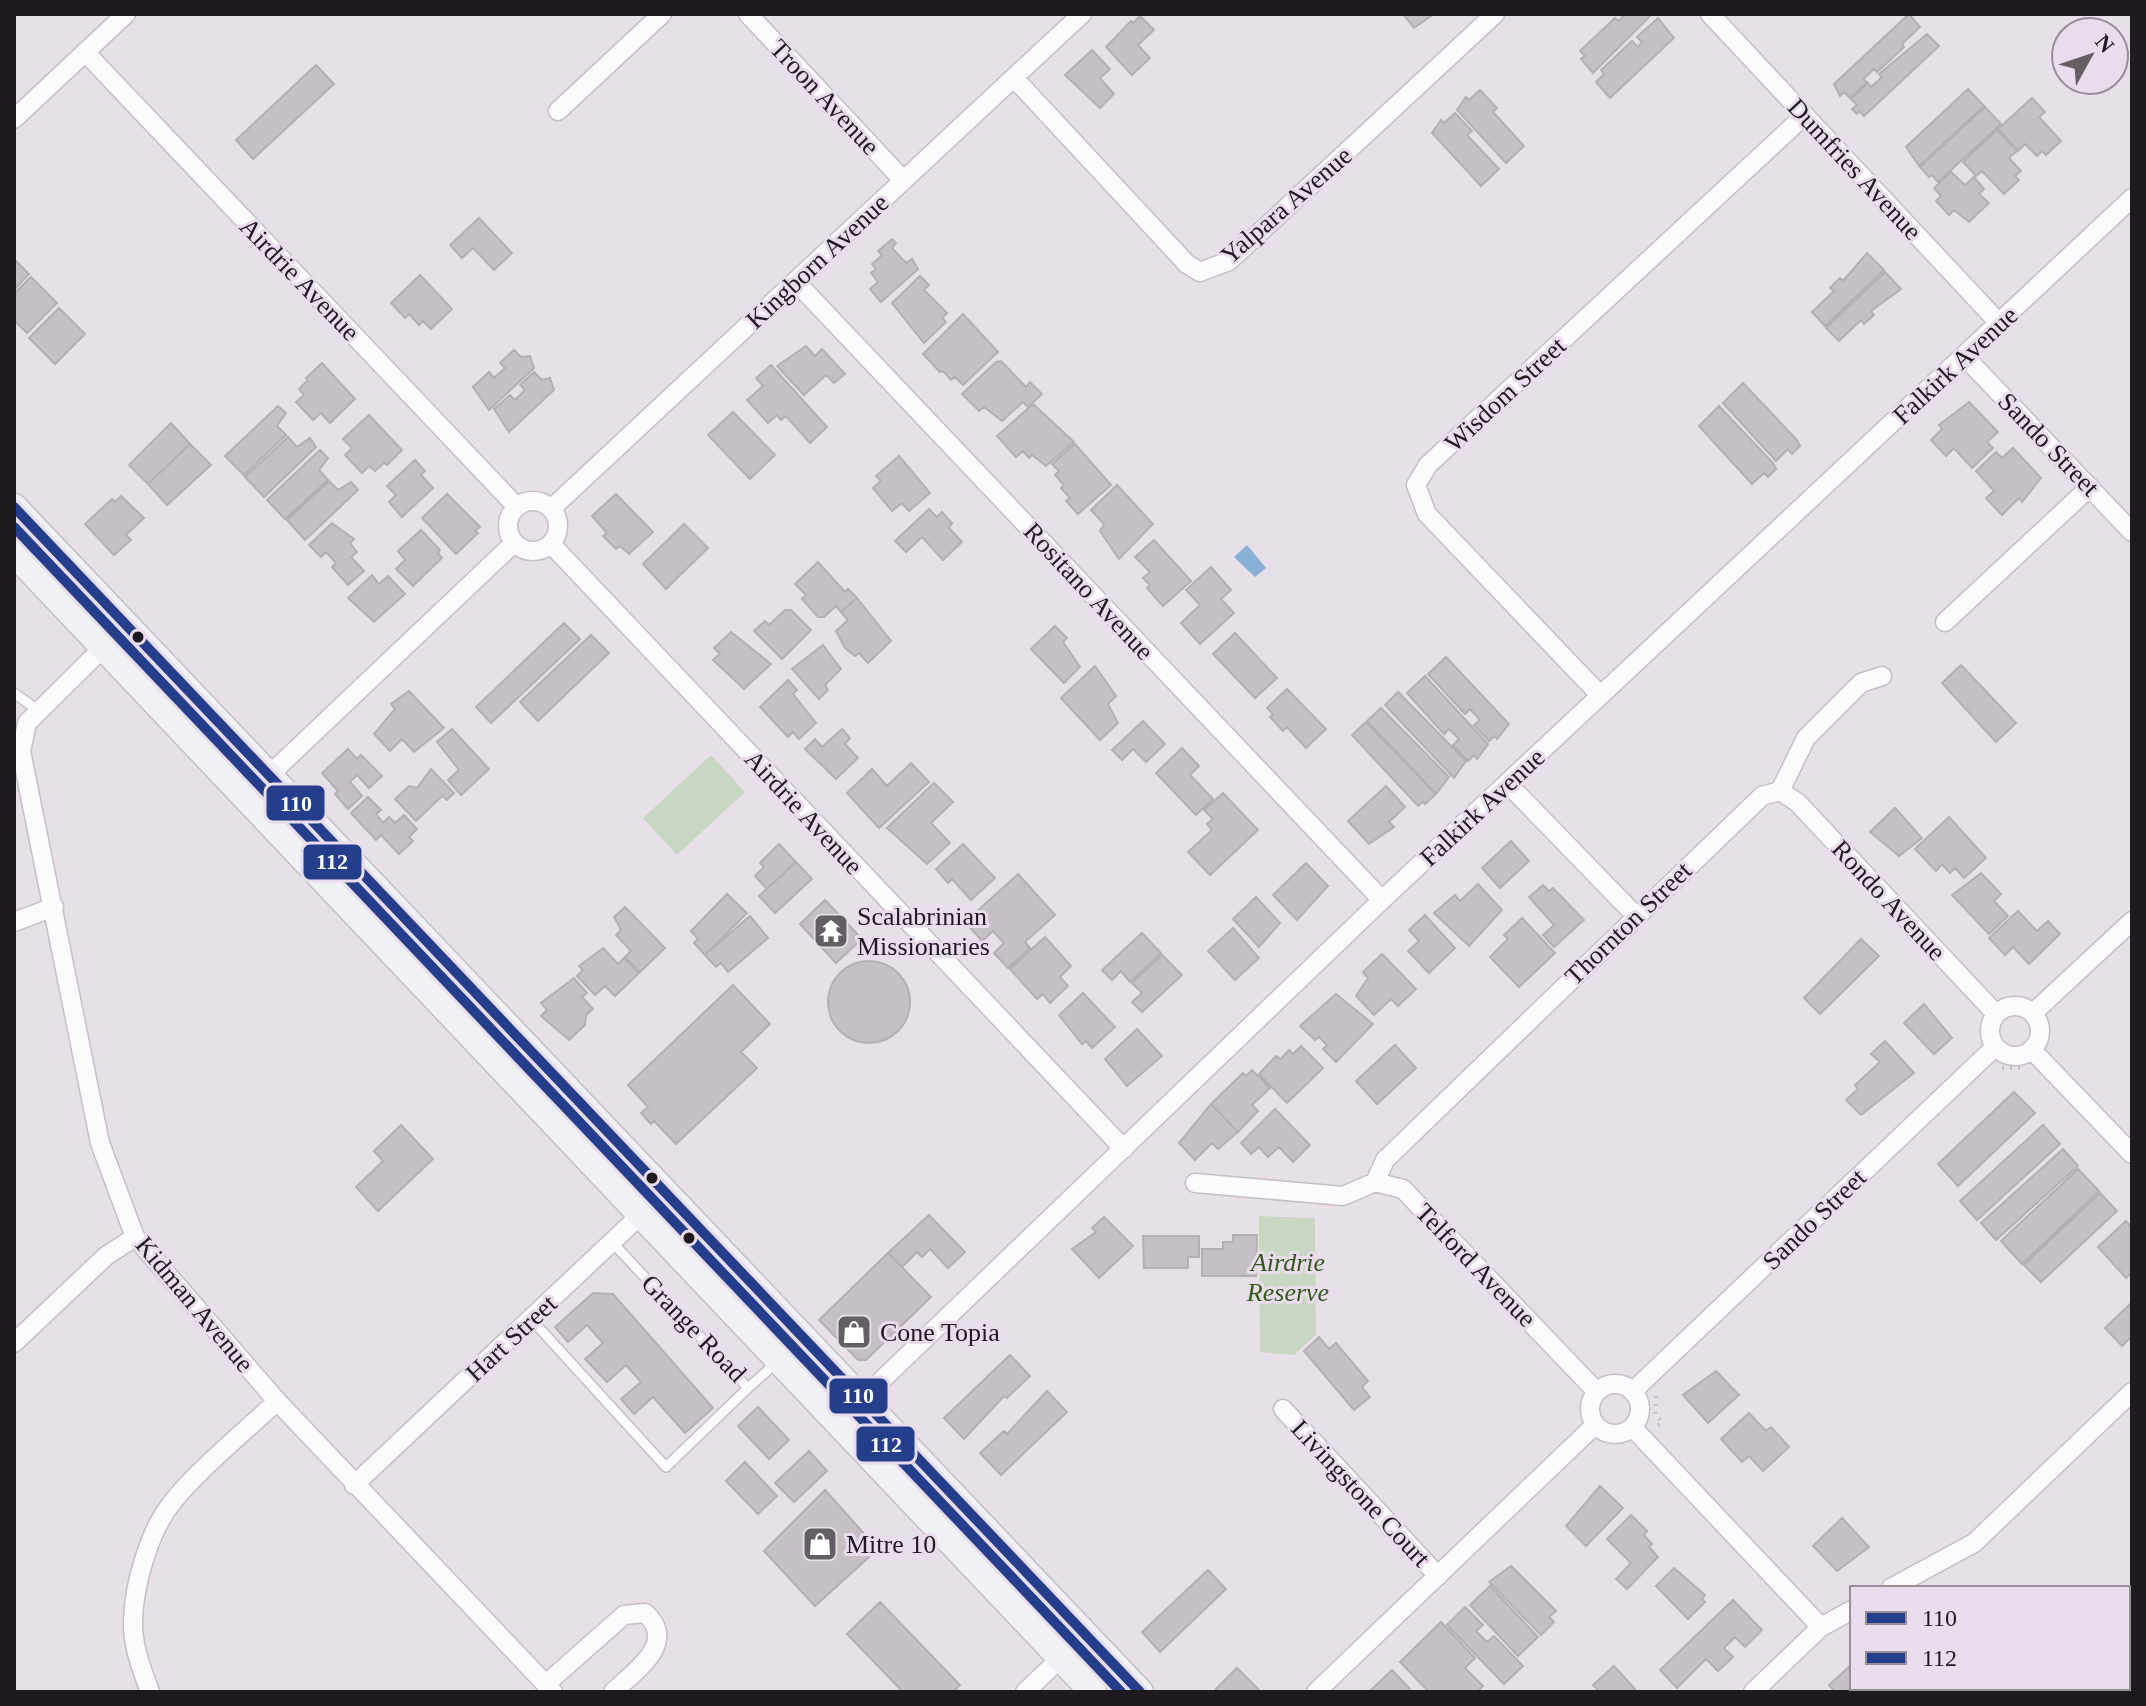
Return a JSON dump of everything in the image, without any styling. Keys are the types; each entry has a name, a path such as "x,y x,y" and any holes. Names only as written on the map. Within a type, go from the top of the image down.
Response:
{"main road":[{"path":"14,507 1140,1692"},
{"name":"Grange Road","path":"14,553 1093,1692"}],"street":[{"path":"14,119 126,14"},
{"path":"558,111 662,14"},
{"name":"Troon Avenue","path":"748,14 903,180"},
{"name":"Kingborn Avenue","path":"552,508 1082,14"},
{"name":"Yalpara Avenue","path":"1014,78 1187,264 1200,272 1229,261 1495,14"},
{"name":"Dumfries Avenue","path":"1710,14 2000,324"},
{"name":"Airdrie Avenue","path":"85,52 516,506"},
{"name":"Wisdom Street","path":"1600,695 1427,514 1416,485 1428,465 1805,115"},
{"name":"Falkirk Avenue","path":"837,1423 1382,900 2132,198"},
{"name":"Rositano Avenue","path":"796,282 1382,900"},
{"name":"Sando Street","path":"1965,357 2132,532"},
{"path":"1945,622 2090,487"},
{"path":"536,500 552,508 559,528 551,544 530,551 514,543 508,523 516,506 536,500"},
{"path":"245,798 514,543"},
{"name":"Airdrie Avenue","path":"551,544 1124,1149"},
{"name":"Kidman Avenue","path":"125,626 27,723 21,751 100,1143 135,1237 354,1485 549,1688 624,1615 645,1613 656,1623 659,1639 653,1653 613,1692"},
{"path":"1780,791 1806,738 1861,683 1882,676"},
{"path":"1507,783 1635,915"},
{"name":"Thornton Street","path":"1375,1182 1385,1160 1635,915 1762,796 1780,791"},
{"name":"Rondo Avenue","path":"1780,791 1797,802 1996,1014"},
{"path":"14,922 54,907"},
{"path":"2033,1013 2132,921"},
{"path":"2018,1005 2033,1013 2040,1033 2032,1050 2012,1057 1995,1047 1989,1028 1996,1014 2018,1005"},
{"name":"Sando Street","path":"1633,1391 1995,1047"},
{"path":"2032,1050 2132,1154"},
{"path":"1195,1183 1343,1196 1375,1182"},
{"name":"Telford Avenue","path":"1375,1182 1403,1189 1596,1391"},
{"name":"Hart Street","path":"354,1485 666,1191"},
{"path":"14,1343 106,1256 135,1237"},
{"path":"1619,1383 1633,1391 1640,1405 1633,1428 1609,1434 1595,1425 1590,1404 1596,1391 1619,1383"},
{"path":"1895,1586 1974,1543 2132,1392"},
{"path":"150,1692 139,1661 133,1621 141,1577 154,1538 170,1504 277,1401"},
{"name":"Livingstone Court","path":"1283,1409 1438,1576"},
{"path":"1316,1692 1595,1425"},
{"path":"1633,1428 1821,1627"},
{"path":"1753,1692 1821,1627 1850,1611"},
{"path":"1025,1692 1086,1634"}],"lane":[{"path":"14,693 39,711"},
{"name":"Grange Road","path":"611,1242 748,1388 778,1360"},
{"path":"531,1319 666,1467 748,1388"},
{"path":"928,1518 953,1494"}],"green space":[{"path":"711,755 745,792 677,855 643,818"},
{"name":"Airdrie Reserve","path":"1259,1216 1315,1218 1316,1335 1294,1355 1260,1352"}],"water":[{"path":"1247,545 1266,568 1255,577 1234,557"}],"building":[{"path":"1403,14 1434,14 1414,28"},
{"path":"1620,14 1652,14 1593,73 1581,59 1585,56 1580,51 1615,18 1618,21 1623,17"},
{"path":"1909,14 1920,27 1902,44 1904,47 1877,72 1874,69 1863,79 1867,82 1850,98 1844,92 1840,96 1834,84"},
{"path":"1140,16 1154,30 1138,45 1150,58 1132,75 1106,47"},
{"path":"1658,18 1674,38 1610,98 1596,82 1604,74 1601,70 1632,41 1638,47 1642,42 1637,37"},
{"path":"1927,34 1939,46 1864,116 1859,111 1857,114 1852,109 1857,105 1851,99 1868,83 1871,87 1882,77 1879,74"},
{"path":"1092,50 1110,69 1100,78 1114,94 1100,108 1065,75"},
{"path":"316,65 334,84 253,159 236,140"},
{"path":"1968,89 1984,106 1919,166 1906,147"},
{"path":"1480,90 1497,108 1493,112 1524,146 1506,163 1457,110 1466,97 1469,100"},
{"path":"2032,98 2045,112 2039,117 2061,141 2046,155 2042,151 2037,156 2025,144 2018,151 1998,129"},
{"path":"1985,107 2001,124 1938,182 1932,175 1929,177 1920,167"},
{"path":"1455,113 1472,131 1467,135 1499,169 1481,186 1432,133 1441,120 1444,123"},
{"path":"1997,130 2017,151 2009,158 2021,171 2015,176 2019,180 2004,194 1982,171 1976,176 1963,162"},
{"path":"1951,172 1965,185 1974,177 1984,189 1979,194 1989,203 1969,222 1954,210 1949,215 1936,201 1941,196 1934,188"},
{"path":"479,218 512,253 494,270 473,248 462,258 450,245"},
{"path":"892,239 896,243 892,248 906,263 912,259 918,269 881,302 870,289 878,282 871,273 876,269 872,264 882,255 878,251"},
{"path":"1867,253 1884,270 1825,326 1812,312 1834,291 1830,288 1840,278 1843,281"},
{"path":"14,259 29,274 14,290"},
{"path":"1885,272 1901,289 1871,311 1874,315 1864,324 1861,320 1839,341 1826,328"},
{"path":"420,275 452,309 431,329 423,321 419,325 409,314 405,318 391,303"},
{"path":"920,276 929,285 924,290 947,313 942,318 946,322 924,343 892,303"},
{"path":"31,277 57,303 27,333 14,320 14,294"},
{"path":"59,308 85,334 55,364 29,338"},
{"path":"963,314 998,352 963,385 955,377 951,380 943,371 940,372 923,354"},
{"path":"806,346 815,356 822,349 845,374 834,383 826,375 804,395 777,366"},
{"path":"514,350 521,357 530,356 534,368 489,410 473,387 489,372 494,378 505,368 500,363"},
{"path":"1001,361 1026,387 1030,382 1042,394 1028,407 1023,402 1002,421 984,407 979,411 962,394 996,362"},
{"path":"322,363 355,399 330,423 321,413 313,420 296,402 304,395 299,389 308,380 306,378"},
{"path":"771,365 827,427 810,443 786,416 781,420 777,415 768,423 747,400 763,386 756,378"},
{"path":"534,372 542,380 550,378 554,390 509,432 494,409 510,395 515,400 525,390 520,385"},
{"path":"1743,383 1797,440 1800,446 1792,454 1788,449 1776,461 1723,403"},
{"path":"1969,402 1998,432 1987,442 1993,448 1972,468 1954,448 1946,456 1931,440 1942,429 1939,425"},
{"path":"1033,404 1074,442 1046,466 1032,455 1029,458 1023,451 1016,457 997,436"},
{"path":"278,406 286,413 277,426 286,435 244,475 225,456"},
{"path":"1719,406 1773,463 1776,469 1768,477 1764,473 1752,484 1699,426"},
{"path":"733,412 775,455 750,479 708,435"},
{"path":"369,415 402,450 387,465 384,463 375,471 369,466 362,473 345,455 352,448 343,439"},
{"path":"171,423 190,444 148,484 129,465"},
{"path":"288,437 297,447 310,438 316,447 264,497 245,477"},
{"path":"190,444 211,465 167,505 148,484"},
{"path":"1075,444 1111,485 1078,514 1066,501 1070,498 1061,488 1064,485 1055,475 1059,471 1052,464"},
{"path":"2013,448 2041,478 2022,502 2019,498 2002,515 1986,498 1994,491 1976,471 1996,452 2002,458"},
{"path":"320,450 328,458 319,470 328,480 285,519 267,500"},
{"path":"899,456 930,493 909,511 902,503 892,511 873,488 881,481 876,476"},
{"path":"415,460 425,471 421,475 433,488 402,517 389,502 396,495 387,486"},
{"path":"329,481 338,490 351,482 358,490 305,540 287,520"},
{"path":"1117,485 1153,524 1119,559 1100,531 1104,524 1091,510"},
{"path":"447,494 480,527 475,531 478,533 456,554 422,518"},
{"path":"616,494 653,532 629,554 620,546 616,549 603,536 607,533 592,516"},
{"path":"121,496 144,518 126,535 131,540 114,555 85,524 112,499 115,502"},
{"path":"929,509 937,517 942,512 952,523 949,528 962,542 943,560 922,537 906,552 895,541"},
{"path":"332,523 354,539 350,543 357,552 351,557 364,571 348,585 332,567 336,563 326,552 321,557 309,545"},
{"path":"684,524 708,548 666,589 643,564"},
{"path":"421,530 440,550 438,553 442,558 413,586 396,569 405,560 398,551"},
{"path":"1154,540 1191,581 1163,606 1147,588 1150,585 1143,578 1150,572 1135,557"},
{"path":"818,562 845,592 848,589 857,598 841,612 836,606 824,617 818,617 802,599 806,595 795,584"},
{"path":"1211,567 1231,590 1221,599 1234,613 1200,644 1181,623 1200,605 1186,590"},
{"path":"372,575 379,584 388,576 405,594 374,622 348,598"},
{"path":"857,598 891,641 868,663 859,653 855,656 845,648 836,631 848,620 841,612"},
{"path":"785,610 791,610 811,630 782,659 754,631 765,621 769,625"},
{"path":"564,623 580,639 491,723 476,707"},
{"path":"1055,626 1067,638 1063,642 1080,667 1064,683 1031,649"},
{"path":"731,632 771,664 744,689 713,660 720,654 714,648"},
{"path":"1235,633 1277,678 1255,698 1213,654"},
{"path":"591,635 609,653 538,721 520,702"},
{"path":"823,645 841,669 825,685 828,690 819,699 792,669"},
{"path":"1446,657 1509,724 1497,739 1495,736 1489,741 1474,725 1480,720 1470,709 1465,714 1428,674"},
{"path":"1961,665 2016,723 1996,742 1942,683"},
{"path":"1095,666 1116,696 1108,704 1118,723 1100,740 1061,698"},
{"path":"1425,676 1488,744 1477,759 1474,755 1468,761 1453,745 1459,739 1449,729 1444,734 1407,693"},
{"path":"788,680 797,690 793,694 816,723 799,739 793,732 788,737 760,707"},
{"path":"1287,689 1326,729 1306,748 1287,727 1283,731 1270,717 1273,714 1267,708"},
{"path":"409,691 444,728 414,752 402,739 390,751 374,734 395,709 391,704"},
{"path":"1398,692 1466,761 1454,778 1385,705"},
{"path":"1381,708 1449,777 1436,794 1367,721"},
{"path":"1143,721 1165,744 1146,762 1133,749 1122,760 1112,750"},
{"path":"1366,722 1436,794 1425,804 1423,802 1418,806 1352,735"},
{"path":"452,729 489,769 461,795 448,780 459,770 437,742"},
{"path":"842,729 850,738 845,744 858,758 836,779 805,749 815,739 822,747"},
{"path":"1182,748 1199,766 1190,775 1213,799 1196,815 1156,773"},
{"path":"348,749 357,759 361,755 382,776 369,788 357,775 350,782 362,796 348,809 335,794 338,791 322,773"},
{"path":"911,763 929,782 879,828 847,793 872,769 887,786"},
{"path":"431,769 454,793 447,800 442,796 416,821 395,799 409,786 417,788"},
{"path":"934,783 953,802 931,823 950,843 927,864 887,828"},
{"path":"1386,786 1405,807 1389,822 1394,827 1369,844 1348,821"},
{"path":"1223,793 1258,830 1210,875 1188,852 1212,830 1207,824 1213,819 1204,810"},
{"path":"368,797 381,810 376,814 383,823 389,817 395,823 404,815 417,829 409,837 413,841 399,854 381,835 376,840 351,813"},
{"path":"1895,808 1922,838 1899,856 1870,832"},
{"path":"1949,817 1986,858 1964,878 1955,868 1950,873 1942,864 1936,871 1915,849"},
{"path":"1511,841 1529,861 1500,888 1482,868"},
{"path":"779,844 796,862 767,889 755,876 764,867 760,863"},
{"path":"963,844 995,878 971,900 952,879 948,883 936,869"},
{"path":"796,862 812,879 775,913 759,896"},
{"path":"1306,863 1328,886 1297,920 1273,895"},
{"path":"1981,873 2001,894 1994,901 2008,916 1989,934 1952,895"},
{"path":"1018,874 1055,915 1025,942 1030,948 1008,968 994,953 1004,943 993,931 982,941 965,922"},
{"path":"1478,884 1502,910 1469,946 1434,913 1455,895 1460,901"},
{"path":"1543,885 1549,891 1553,888 1584,920 1554,947 1543,935 1554,925 1529,897"},
{"path":"727,894 747,913 705,955 694,943 698,939 691,931"},
{"path":"1256,897 1280,923 1259,947 1233,919"},
{"name":"Scalabrinian Missionaries","path":"825,900 862,939 836,963 800,924"},
{"path":"625,907 665,948 640,972 625,957 631,951 616,935 621,930 614,917"},
{"path":"2018,911 2037,931 2048,921 2060,934 2029,964 2013,947 2005,955 1989,938"},
{"path":"1425,915 1455,948 1429,973 1408,951 1419,941 1409,930"},
{"path":"750,916 768,938 728,972 721,963 716,967 705,955"},
{"path":"1522,918 1555,953 1519,987 1490,957 1508,939 1504,935"},
{"path":"1233,928 1259,958 1235,980 1208,951"},
{"path":"1142,933 1161,953 1130,982 1121,971 1112,980 1102,970"},
{"path":"1045,937 1071,966 1060,977 1068,986 1050,1003 1043,994 1037,999 1010,969"},
{"path":"1861,939 1879,956 1820,1014 1804,998"},
{"path":"603,948 618,964 624,958 639,973 615,996 605,986 595,995 577,976 583,970 579,966"},
{"path":"1382,954 1416,989 1398,1006 1391,999 1374,1015 1356,996 1368,978 1363,972"},
{"path":"1162,955 1182,975 1142,1012 1132,1002 1142,993 1132,983"},
{"path":"869,961 885,964 898,973 907,986 910,1002 907,1018 898,1031 885,1040 869,1043 853,1040 840,1031 831,1018 828,1002 831,986 840,973 853,964"},
{"path":"574,978 587,993 582,997 593,1009 586,1015 585,1025 569,1040 541,1016 547,1010 541,1003"},
{"path":"733,985 770,1024 741,1052 757,1068 676,1144 654,1121 651,1124 641,1113 648,1107 628,1085"},
{"path":"1083,993 1115,1027 1092,1048 1086,1041 1082,1044 1059,1015"},
{"path":"1336,994 1373,1024 1336,1062 1323,1049 1327,1045 1319,1037 1315,1040 1300,1026"},
{"path":"1924,1004 1952,1038 1934,1054 1904,1023"},
{"path":"1137,1029 1162,1056 1127,1086 1105,1059"},
{"path":"1885,1041 1914,1073 1861,1115 1846,1100 1858,1089 1855,1085 1880,1062 1871,1054"},
{"path":"1395,1045 1416,1068 1377,1104 1356,1081"},
{"path":"1301,1046 1323,1068 1287,1103 1259,1074 1276,1056 1281,1059 1289,1050 1293,1054"},
{"path":"1252,1070 1270,1088 1252,1105 1258,1111 1238,1132 1211,1104 1243,1073 1246,1076"},
{"path":"2014,1092 2035,1113 1958,1186 1938,1164"},
{"path":"1211,1104 1238,1132 1218,1149 1212,1143 1195,1160 1179,1143"},
{"path":"1275,1109 1310,1145 1293,1162 1279,1147 1268,1157 1259,1147 1251,1154 1241,1143"},
{"path":"401,1125 433,1159 378,1211 356,1187 383,1161 374,1151"},
{"path":"2043,1125 2060,1144 1977,1220 1960,1201"},
{"path":"2063,1149 2078,1166 1996,1240 1981,1223"},
{"path":"2078,1169 2099,1191 2022,1264 2001,1241"},
{"path":"2100,1193 2117,1211 2041,1282 2024,1265"},
{"path":"929,1215 965,1252 948,1268 930,1249 922,1257 917,1252 902,1267 888,1253"},
{"path":"1104,1217 1133,1246 1099,1278 1072,1249 1096,1232 1092,1228"},
{"path":"2126,1221 2132,1228 2132,1272 2126,1278 2098,1247"},
{"path":"1233,1235 1257,1235 1256,1276 1202,1276 1202,1249 1223,1249 1223,1242 1233,1242"},
{"path":"1143,1236 1199,1236 1199,1257 1188,1257 1188,1268 1144,1268"},
{"path":"888,1253 931,1297 866,1360 858,1360 819,1320"},
{"path":"593,1293 613,1294 713,1408 685,1433 653,1397 634,1414 621,1399 641,1382 626,1365 607,1382 585,1359 603,1343 587,1325 568,1342 555,1327"},
{"path":"2132,1302 2132,1336 2122,1346 2105,1328"},
{"path":"1319,1337 1329,1349 1336,1343 1368,1381 1362,1387 1370,1397 1354,1410 1304,1351"},
{"path":"1010,1355 1030,1376 1007,1398 1004,1396 964,1439 944,1418"},
{"path":"1716,1371 1739,1395 1708,1423 1683,1395"},
{"path":"1047,1391 1067,1412 1001,1475 980,1453 1004,1431 1007,1434"},
{"path":"758,1407 789,1440 769,1459 738,1426"},
{"path":"1749,1413 1766,1431 1771,1427 1789,1447 1763,1471 1749,1456 1742,1462 1721,1439"},
{"path":"809,1451 827,1471 794,1502 775,1483"},
{"path":"745,1462 777,1496 758,1514 726,1481"},
{"path":"1600,1486 1623,1508 1586,1546 1566,1526"},
{"name":"Mitre 10","path":"825,1490 868,1538 869,1557 815,1606 764,1551"},
{"path":"1631,1515 1647,1531 1644,1535 1652,1544 1649,1547 1658,1557 1627,1589 1616,1579 1631,1563 1607,1539"},
{"path":"1842,1518 1869,1547 1837,1571 1813,1546"},
{"path":"1511,1566 1556,1611 1549,1617 1554,1622 1541,1635 1489,1582"},
{"path":"1674,1568 1705,1595 1702,1599 1705,1602 1688,1619 1656,1586"},
{"path":"1208,1570 1226,1589 1160,1652 1142,1632"},
{"path":"1490,1586 1538,1637 1518,1656 1470,1605"},
{"path":"1733,1600 1762,1630 1745,1647 1735,1637 1724,1648 1733,1657 1718,1671 1706,1659 1677,1688 1660,1670"},
{"path":"880,1602 960,1685 953,1692 903,1692 847,1634"},
{"path":"1465,1607 1483,1625 1476,1631 1487,1642 1494,1636 1523,1666 1504,1684 1447,1625"},
{"path":"1441,1622 1475,1658 1465,1668 1483,1686 1477,1692 1429,1692 1400,1662"},
{"path":"1614,1666 1635,1689 1632,1692 1600,1692 1593,1685"},
{"path":"1850,1666 1850,1690 1884,1692 1835,1692 1829,1685"},
{"path":"2130,1666 2132,1692 2115,1690 2130,1690"},
{"path":"1237,1668 1261,1692 1213,1692"},
{"path":"1392,1670 1410,1689 1407,1692 1369,1692"},
{"path":"1957,1690 1959,1692 1919,1692"},
{"path":"1957,1690 2000,1692 1959,1692"},
{"path":"2105,1690 2107,1692 2083,1692"}],"transit line":[{"name":"110","path":"14,507 1140,1692"},
{"name":"112","path":"14,527 1121,1692"}],"place":[{"name":"Scalabrinian Missionaries","path":"831,931"},
{"name":"Cone Topia","path":"854,1332"},
{"name":"Mitre 10","path":"820,1544"}]}
